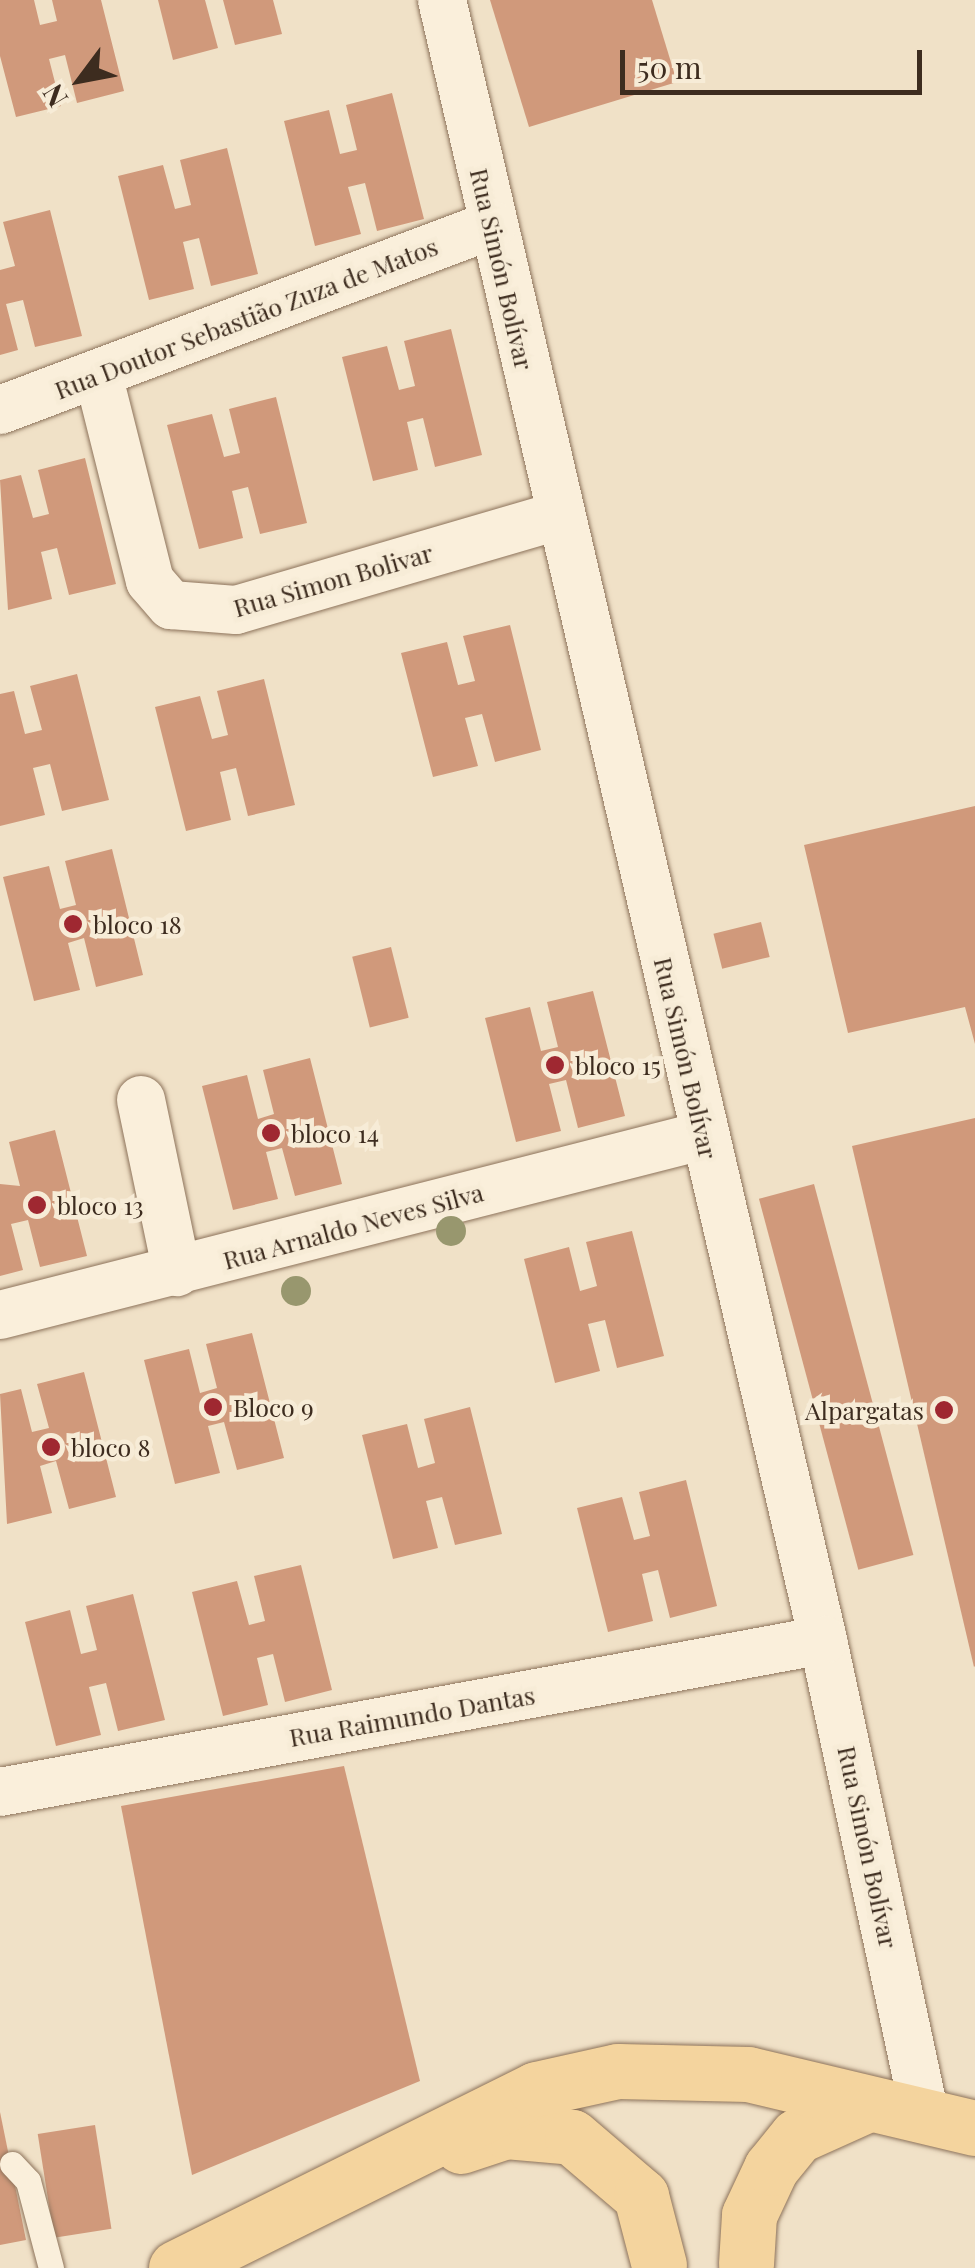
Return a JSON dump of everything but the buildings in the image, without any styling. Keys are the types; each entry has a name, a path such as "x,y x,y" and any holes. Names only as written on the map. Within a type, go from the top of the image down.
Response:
{"main road":[{"path":"176,2268 372,2176 536,2089 618,2070 748,2074 950,2122"},
{"path":"746,2264 749,2216 771,2168 797,2136 868,2104"},
{"path":"372,2176 506,2131 572,2137 641,2196 659,2265"}],"street":[{"name":"Rua Simón Bolívar","path":"442,0 558,516 824,1640 950,2122"},
{"name":"Rua Doutor Sebastião Zuza de Matos","path":"0,410 492,226"},
{"name":"Rua Simon Bolivar","path":"98,374 150,580 171,605 236,610 558,516"},
{"path":"141,1100 177,1272"},
{"name":"Rua Arnaldo Neves Silva","path":"0,1315 704,1135"},
{"name":"Rua Raimundo Dantas","path":"0,1792 824,1640"}],"lane":[{"path":"12,2164 28,2181 52,2268"}],"place":[{"name":"bloco 18","path":"73,924"},
{"name":"bloco 15","path":"555,1065"},
{"name":"bloco 14","path":"271,1133"},
{"name":"bloco 13","path":"37,1205"},
{"name":"Bloco 9","path":"213,1407"},
{"name":"Alpargatas","path":"944,1410"},
{"name":"bloco 8","path":"51,1447"}]}
